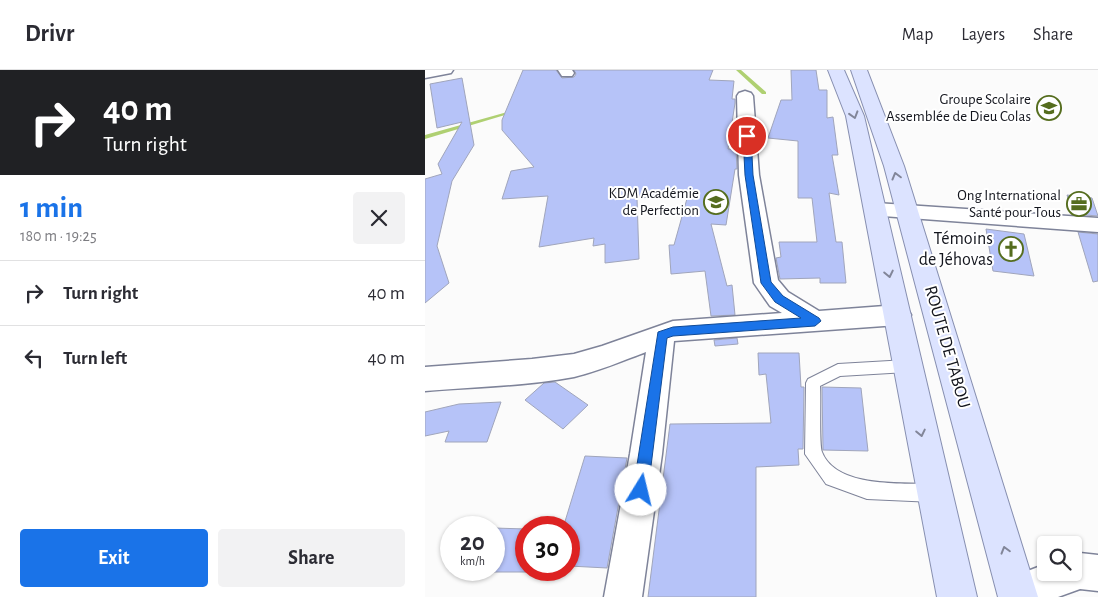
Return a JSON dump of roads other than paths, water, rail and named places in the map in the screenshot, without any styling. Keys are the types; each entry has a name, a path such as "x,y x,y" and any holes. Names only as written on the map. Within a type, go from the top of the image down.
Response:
{"main road":[{"name":"ROUTE DE TABOU","path":"836,70 855,116 957,597"},
{"name":"ROUTE DE TABOU","path":"859,70 894,166 1017,595"}],"street":[{"path":"425,74 446,70"},
{"path":"745,96 749,175 766,283 779,299 815,321"},
{"path":"876,210 1098,225"},
{"path":"425,379 532,371 574,365 604,358 673,331 898,315"},
{"path":"623,597 646,454 662,335"},
{"path":"1017,595 1080,571 1098,572"}],"lane":[{"path":"907,366 838,370 813,382 813,454 832,478 867,490 934,493"}],"waterway":[{"path":"738,70 764,93"},
{"path":"425,137 513,112"}],"place":[{"name":"Groupe Scolaire Assemblée de Dieu Colas","path":"1049,108"},
{"name":"KDM Académie de Perfection","path":"716,202"},
{"name":"Ong International Santé pour Tous","path":"1079,204"},
{"name":"Témoins de Jéhovas","path":"1011,249"}]}
